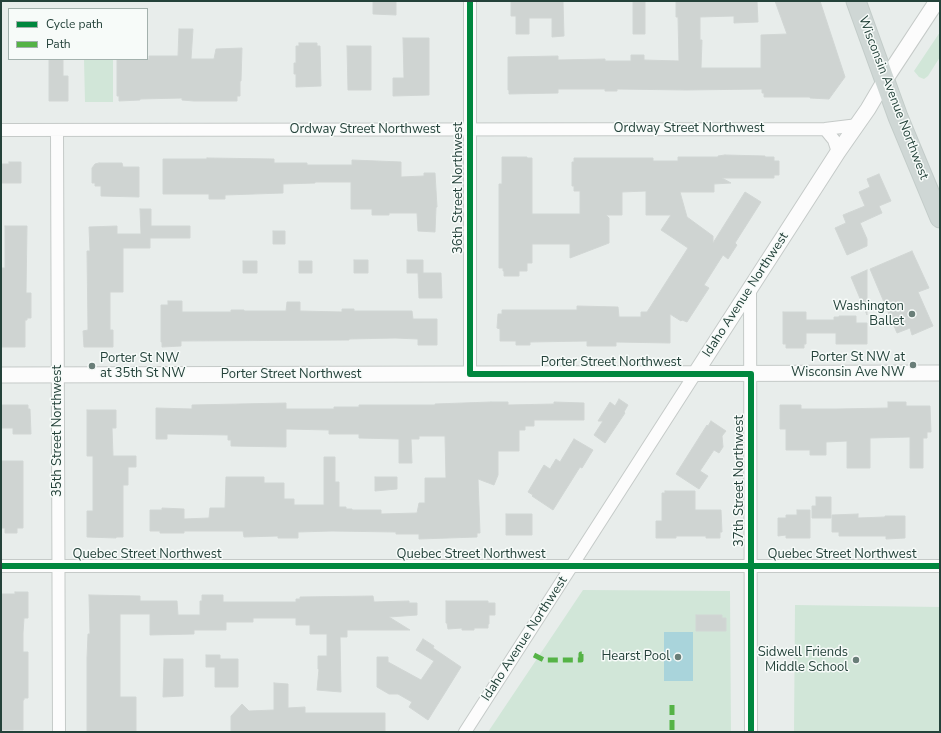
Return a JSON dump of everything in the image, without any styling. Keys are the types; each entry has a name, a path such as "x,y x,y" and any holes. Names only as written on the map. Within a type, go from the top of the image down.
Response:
{"main road":[{"name":"Wisconsin Avenue Northwest","path":"856,1 885,80 940,218"}],"street":[{"name":"36th Street Northwest","path":"470,1 470,374"},
{"name":"Idaho Avenue Northwest","path":"465,732 750,288 838,152 858,125 885,80 937,1"},
{"name":"Ordway Street Northwest","path":"1,130 825,129 858,125"},
{"path":"825,129 834,140 838,152"},
{"name":"35th Street Northwest","path":"57,130 59,732"},
{"name":"37th Street Northwest","path":"750,288 752,566 751,732"},
{"name":"Porter Street Northwest","path":"1,375 940,373"},
{"name":"Quebec Street Northwest","path":"1,566 940,566"}],"green space":[{"path":"940,32 940,57 928,76 924,79 919,77 914,71"},
{"path":"84,60 113,60 113,102 85,102"},
{"path":"583,590 730,591 731,732 488,732"},
{"name":"Sidwell Friends Middle School","path":"795,605 940,607 940,732 794,732"}],"water":[{"name":"Hearst Pool","path":"664,632 693,632 693,681 664,681"}],"building":[{"path":"373,1 396,1 396,15 373,14"},
{"path":"511,1 563,1 564,36 552,37 552,18 529,18 529,34 516,34 516,16 511,16"},
{"path":"633,1 645,1 645,34 633,34"},
{"path":"676,1 757,1 758,22 734,23 734,16 700,17 700,40 702,40 701,68 761,68 761,35 787,34 775,1 820,1 845,77 829,99 810,97 764,97 762,89 617,89 617,91 605,91 605,89 558,89 558,93 509,94 508,57 558,56 558,60 605,59 605,61 631,61 631,55 644,55 644,60 679,61"},
{"path":"179,29 193,29 191,59 214,59 216,49 242,48 240,96 237,96 237,101 194,101 182,100 182,98 119,101 119,96 117,96 117,60 148,60 149,56 178,56"},
{"path":"403,38 429,38 429,95 393,96 393,78 404,78"},
{"path":"299,43 317,43 317,46 320,46 321,86 296,87 294,63 296,63 296,46 299,46"},
{"path":"347,46 371,46 371,90 348,90"},
{"path":"49,60 63,60 63,76 68,76 68,101 49,101"},
{"path":"725,155 774,157 774,161 779,161 779,175 774,175 774,178 722,178 731,183 714,184 714,192 680,192 687,217 713,236 713,243 745,192 761,202 735,243 737,245 728,259 723,255 704,285 709,288 687,322 681,321 670,314 670,343 616,342 616,346 587,346 587,341 530,342 530,345 516,345 516,341 500,341 500,329 497,328 498,314 502,314 502,310 577,310 577,306 618,307 619,317 641,317 641,312 647,312 688,248 661,230 671,215 646,215 646,191 622,192 622,215 606,215 609,218 609,243 570,258 570,244 532,244 532,263 527,263 527,271 519,271 519,276 504,276 503,268 499,268 499,184 502,184 502,157 532,158 532,214 580,214 580,191 574,191 574,186 572,186 572,162 574,162 574,158 653,158 653,161 678,161 678,157 718,157"},
{"path":"163,159 274,159 274,163 307,163 307,165 352,165 352,160 401,162 401,177 424,176 424,173 435,173 437,207 435,232 418,231 417,213 389,213 389,215 372,215 372,209 351,209 351,182 283,184 283,193 225,195 225,199 209,199 209,194 163,194"},
{"path":"9,162 21,162 21,183 1,183 1,164 9,164"},
{"path":"122,163 123,167 139,167 139,197 101,196 101,186 95,186 95,183 92,183 92,168 95,164"},
{"path":"879,174 891,201 879,206 882,213 860,223 867,239 867,246 847,255 835,228 846,223 843,215 865,206 859,192 870,187 867,179"},
{"path":"140,209 151,209 151,226 190,226 190,238 150,238 150,248 123,248 123,292 110,292 110,330 113,330 113,347 84,347 83,331 88,330 87,251 90,251 89,227 117,226 117,234 141,234"},
{"path":"5,226 27,226 26,293 31,293 31,318 27,318 27,320 25,320 25,347 1,347 2,268 5,268"},
{"path":"273,231 285,231 285,244 273,244"},
{"path":"912,251 929,288 918,292 933,326 912,335 910,328 897,333 870,269"},
{"path":"354,260 368,260 368,273 354,273"},
{"path":"407,260 423,260 423,273 441,273 442,298 419,298 418,273 407,273"},
{"path":"243,261 257,261 257,273 243,273"},
{"path":"299,261 312,261 312,273 299,273"},
{"path":"867,270 867,315 851,277"},
{"path":"168,301 182,301 182,312 231,312 231,310 286,311 287,302 300,302 300,311 342,312 342,309 354,309 354,311 412,311 413,319 437,319 437,345 418,345 418,339 395,338 349,340 181,341 181,346 162,347 161,305 168,305"},
{"path":"783,312 806,312 806,320 834,320 834,317 839,316 856,316 856,323 867,323 867,344 836,344 836,333 806,333 806,344 804,344 804,348 786,348 786,344 783,344"},
{"path":"619,399 628,405 624,412 625,413 605,443 594,435 603,421 598,421 610,402 615,406"},
{"path":"508,402 508,405 554,404 554,402 584,403 584,420 534,420 534,426 525,426 525,430 519,430 519,451 498,451 498,475 494,485 478,479 480,533 477,533 477,537 419,539 419,534 396,534 396,532 332,531 298,532 298,538 278,538 278,536 244,537 243,531 184,531 184,533 160,533 160,531 150,531 150,510 162,510 162,508 184,509 184,519 209,518 210,508 225,508 226,477 264,477 264,483 284,483 284,499 294,499 294,505 324,505 324,457 335,457 335,482 339,482 339,507 346,507 346,509 381,510 381,514 417,513 419,503 425,503 425,478 446,478 445,436 419,436 419,439 411,439 412,463 399,463 399,439 359,438 359,434 329,434 329,430 286,429 286,447 231,446 231,440 228,440 228,435 167,434 167,439 156,439 156,408 192,409 192,405 286,403 286,409 334,409 334,407 359,407 359,405 435,405"},
{"path":"888,402 906,402 906,406 930,406 931,432 927,432 927,438 923,438 923,468 910,468 910,437 870,438 870,468 847,468 847,441 826,442 826,455 810,455 810,450 786,450 786,429 780,429 780,405 801,405 801,409 888,408"},
{"path":"1,405 28,405 28,409 30,409 31,434 13,434 13,428 1,428"},
{"path":"87,410 116,410 116,428 112,428 113,456 136,456 136,467 128,467 128,485 123,485 123,537 87,537 87,511 93,511 93,456 87,456"},
{"path":"711,421 726,431 722,436 723,447 719,453 714,450 700,471 708,476 699,489 676,474"},
{"path":"574,439 593,450 582,468 580,467 553,510 528,492 544,465 550,469 556,459 560,462"},
{"path":"1,461 23,461 23,528 17,528 17,533 5,533 5,528 1,528"},
{"path":"375,477 397,477 397,489 375,491"},
{"path":"665,491 695,491 695,510 721,510 722,532 720,532 720,538 706,538 706,536 676,536 676,538 656,538 656,521 662,521 662,493 665,493"},
{"path":"816,497 831,497 831,518 812,518 812,506 816,506"},
{"path":"797,510 810,510 810,538 786,538 786,535 778,536 778,518 786,518 786,515 797,515"},
{"path":"506,514 532,514 532,535 506,535"},
{"path":"858,514 858,518 905,516 905,538 886,539 886,536 839,536 839,532 832,532 832,515"},
{"path":"15,592 28,592 28,618 24,618 23,652 28,652 28,698 24,698 23,700 23,730 1,730 1,594 15,594"},
{"path":"89,595 140,596 140,601 177,601 178,615 200,615 200,601 202,601 202,595 223,595 223,602 296,602 296,599 300,599 300,597 373,596 374,602 409,601 409,603 417,603 417,615 389,617 410,630 347,630 347,637 340,637 341,692 317,690 319,669 318,656 327,656 327,634 310,634 310,625 296,625 296,618 253,618 253,622 226,622 226,630 194,630 194,634 150,635 150,614 120,614 120,697 136,697 136,731 87,732 87,658 88,634 90,634"},
{"path":"446,601 488,601 488,603 495,603 495,615 489,615 488,628 474,628 474,630 462,630 462,628 448,629 446,623"},
{"path":"696,615 722,615 722,618 726,618 726,631 696,631"},
{"path":"423,639 434,646 433,648 461,667 428,720 409,707 412,702 398,694 389,694 377,687 377,657 388,657 388,662 421,680 434,661 416,650"},
{"path":"206,655 220,655 220,659 238,659 238,687 215,687 215,667 206,667"},
{"path":"164,659 183,659 183,696 163,697"},
{"path":"274,683 288,684 288,708 305,707 305,713 385,713 385,732 231,731 231,716 242,704 249,711 274,710"}],"marked path":[{"path":"534,655 544,660 581,660 581,654 585,654"},
{"path":"672,705 672,732"}],"cycle path":[{"path":"470,1 470,374 751,374 751,732"},
{"path":"1,566 940,566"}],"place":[{"name":"Washington Ballet","path":"912,314"},
{"name":"Porter St NW at Wisconsin Ave NW","path":"913,365"},
{"name":"Porter St NW at 35th St NW","path":"92,366"},
{"name":"Hearst Pool","path":"678,657"},
{"name":"Sidwell Friends Middle School","path":"856,660"}]}
